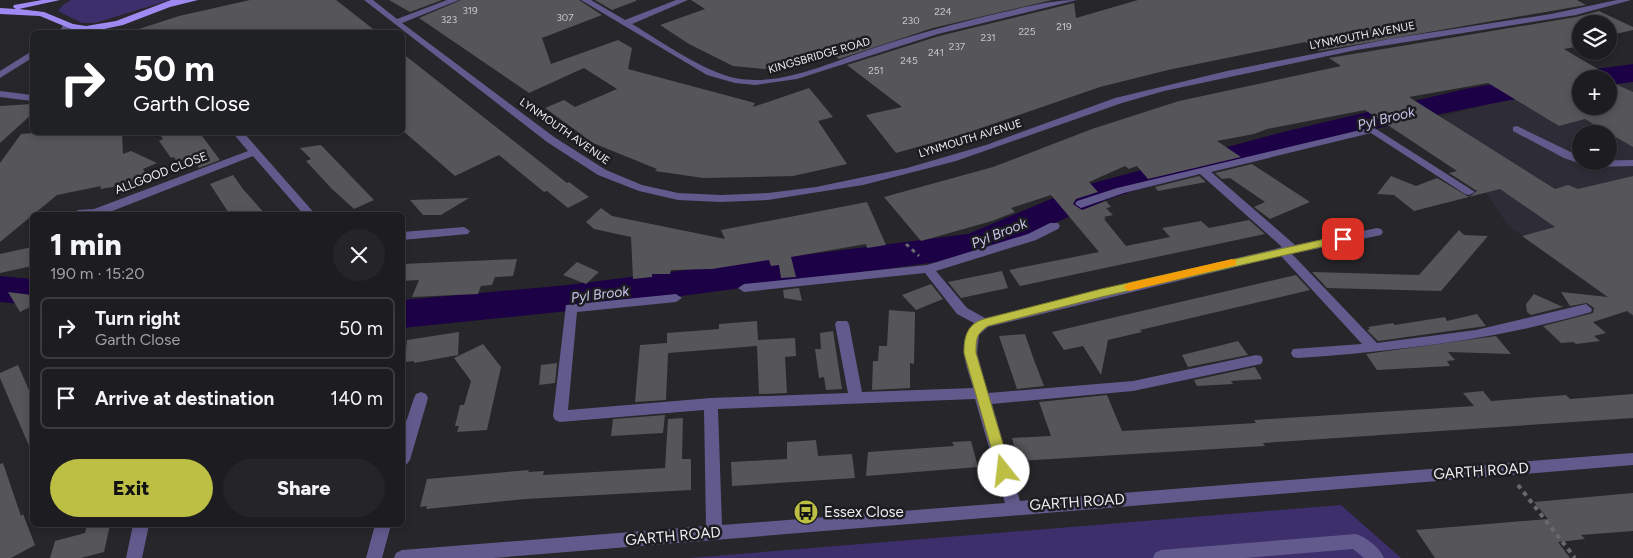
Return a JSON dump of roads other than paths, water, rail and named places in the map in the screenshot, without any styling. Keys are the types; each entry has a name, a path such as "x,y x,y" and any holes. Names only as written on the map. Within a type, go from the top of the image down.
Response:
{"main road":[{"path":"0,10 58,0"},
{"path":"46,14 58,0"},
{"path":"167,6 178,0"},
{"path":"0,10 46,14 65,30 101,28 167,6 194,0"}],"street":[{"name":"LYNMOUTH AVENUE","path":"368,0 549,138 610,177 641,189 675,195 726,198 781,195 847,185 965,155 1090,110 1160,89 1368,46 1545,18 1627,0"},
{"path":"396,22 455,0"},
{"name":"KINGSBRIDGE ROAD","path":"585,0 710,73 732,81 760,82 802,74 963,24 1073,0"},
{"path":"625,23 684,0"},
{"path":"96,30 101,28"},
{"path":"0,75 30,56"},
{"path":"19,64 30,60"},
{"path":"0,94 30,98"},
{"path":"1518,129 1572,157"},
{"path":"1081,204 1121,190 1373,130 1469,192"},
{"path":"240,135 307,212"},
{"name":"ALLGOOD CLOSE","path":"99,212 254,152"},
{"path":"1617,164 1633,164"},
{"path":"1202,170 1288,250 1374,348"},
{"path":"744,288 928,269 1032,237 1054,226"},
{"path":"405,236 464,232"},
{"path":"1014,507 970,353 970,338 975,329 984,323 1288,250 1377,232"},
{"path":"928,269 962,310 984,323"},
{"path":"676,298 571,308 560,416 711,404 856,398 982,396 1133,386 1256,360"},
{"path":"1298,353 1374,348 1476,335 1586,309"},
{"path":"842,324 856,398"},
{"path":"405,450 421,398"},
{"path":"711,404 714,532"},
{"name":"GARTH ROAD","path":"402,558 1014,507 1633,459"},
{"path":"134,558 141,527"},
{"path":"374,558 382,527"},
{"path":"1161,558 1356,541 1376,558"}],"waterway":[{"name":"Pyl Brook","path":"1617,75 1633,73"},
{"name":"Pyl Brook","path":"405,314 568,298 975,245 1094,193 1124,183 1408,110 1465,98 1572,80"},
{"name":"Pyl Brook","path":"0,289 30,292"}],"place":[{"name":"Essex Close","path":"806,512"}]}
